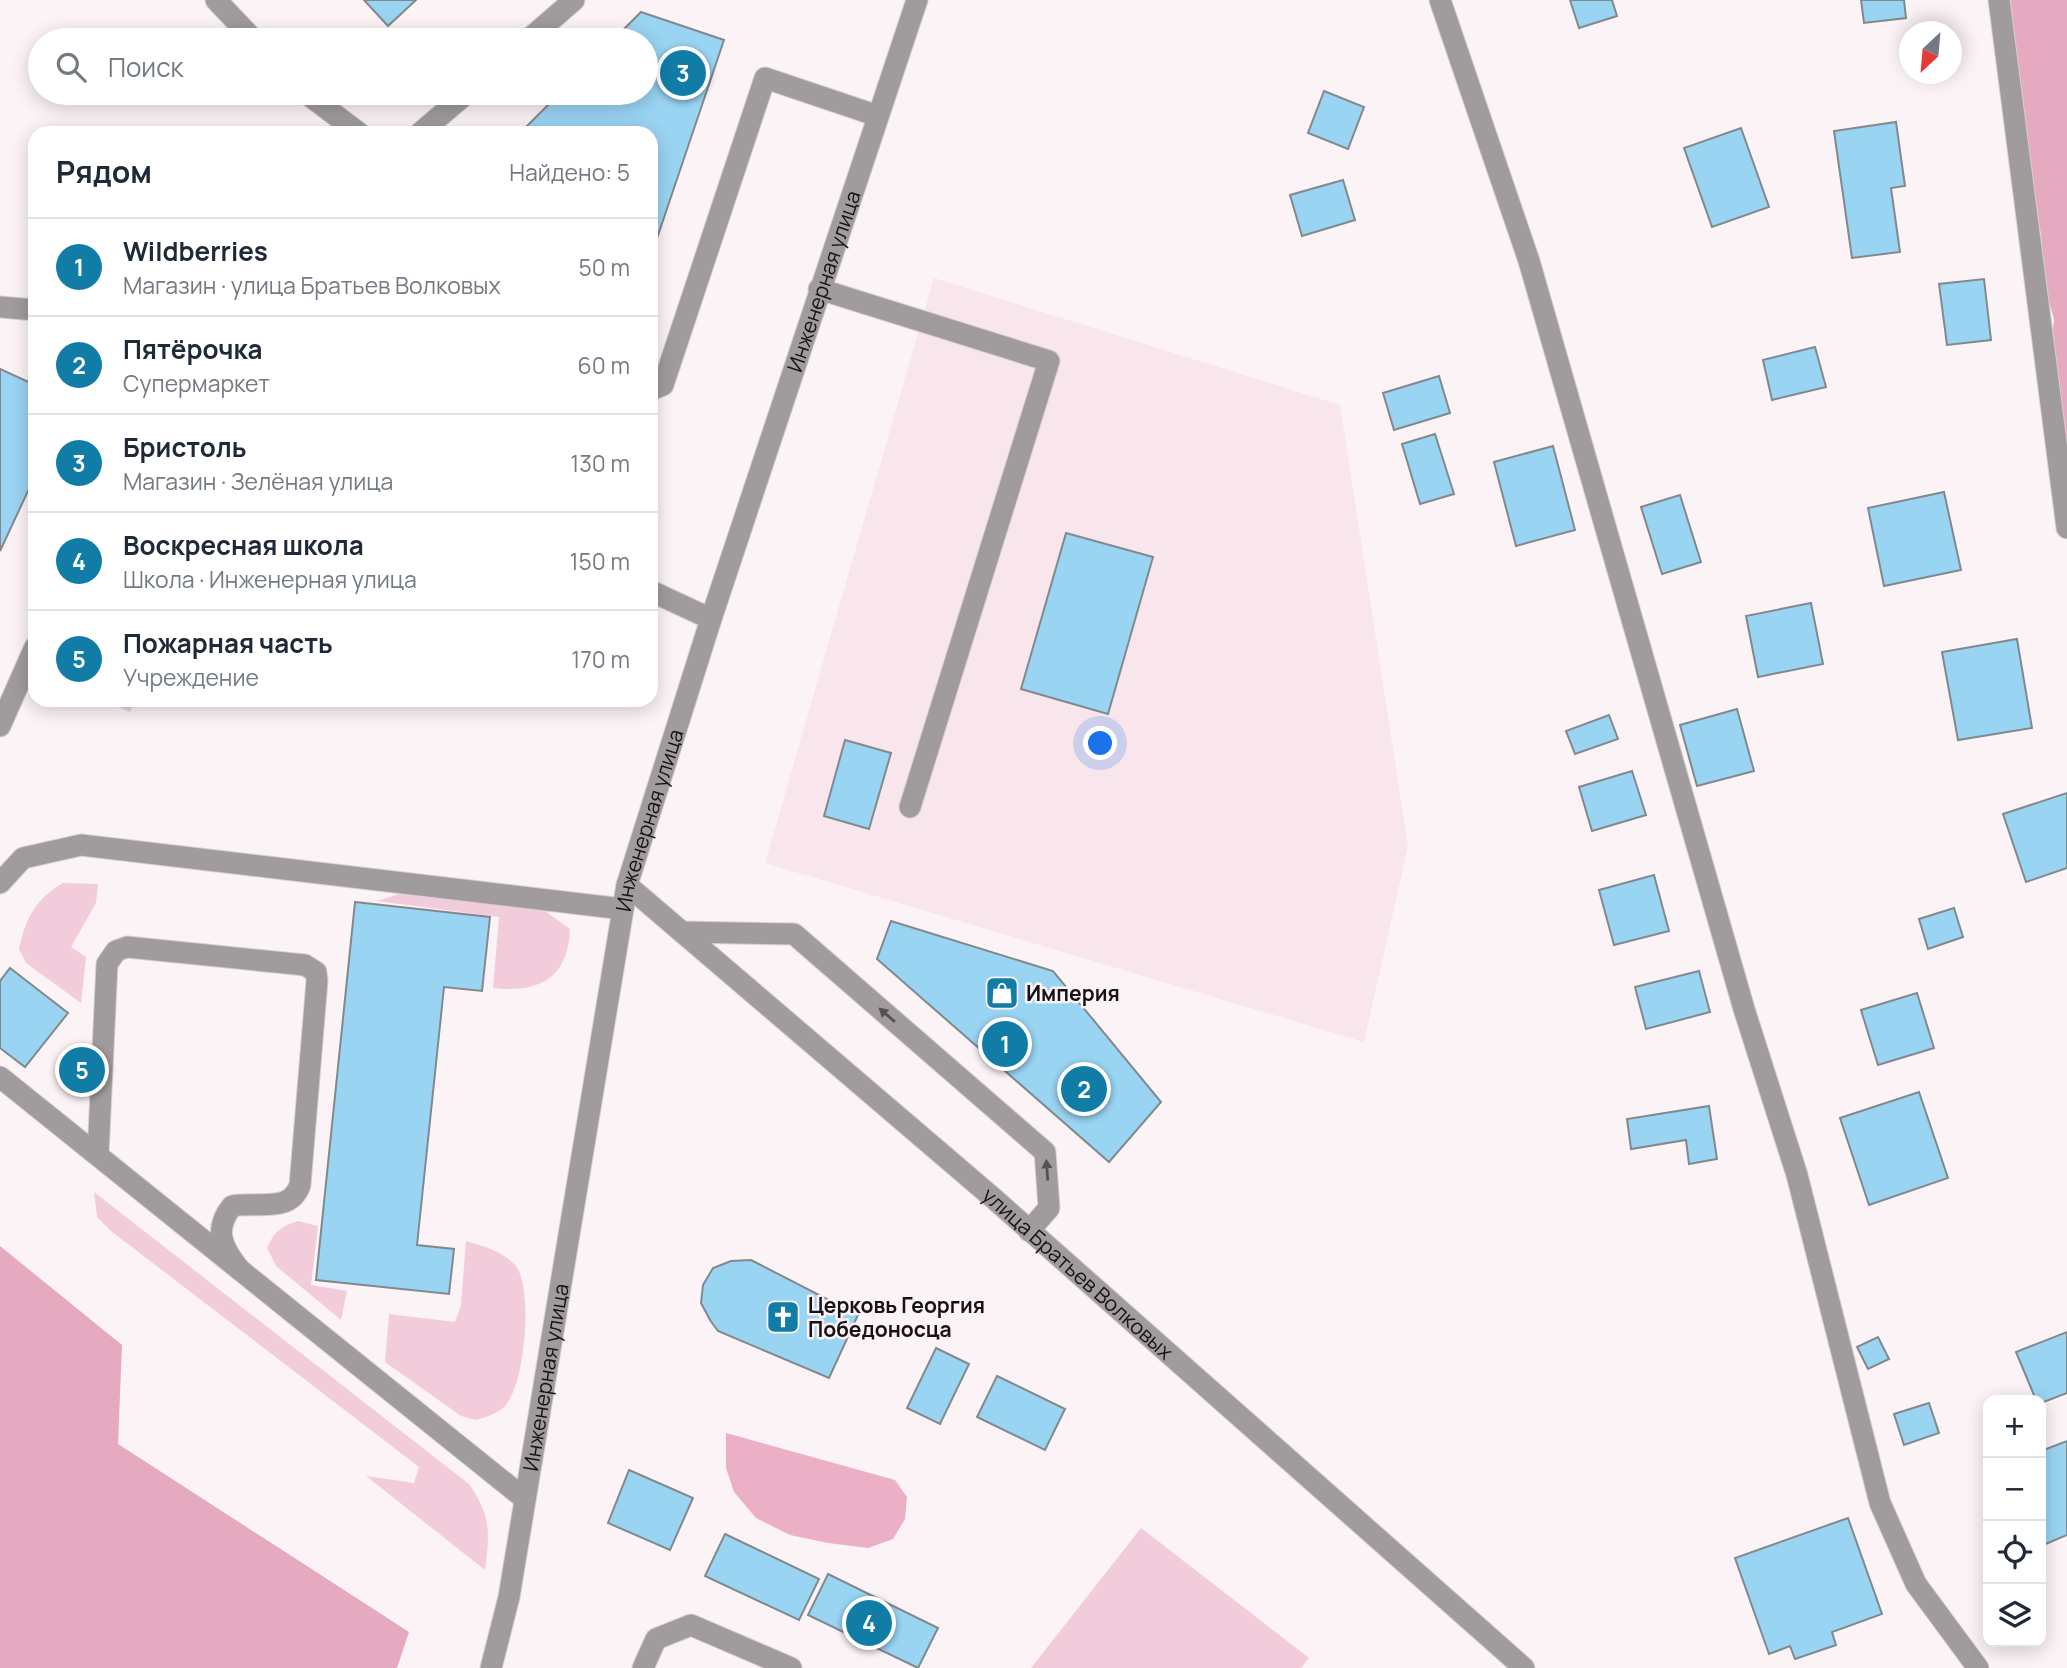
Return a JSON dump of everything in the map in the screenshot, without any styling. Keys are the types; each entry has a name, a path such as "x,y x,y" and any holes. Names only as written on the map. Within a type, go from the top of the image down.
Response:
{"street":[{"path":"216,0 243,28"},
{"path":"542,28 574,0"},
{"name":"Инженерная улица","path":"491,1668 509,1597 627,885 711,618 917,0"},
{"path":"1440,0 1529,261 1744,1009 1797,1175 1880,1503 1916,1584 1978,1668"},
{"path":"1999,0 2067,528"},
{"path":"658,387 663,385 765,78 877,116"},
{"path":"322,105 350,126"},
{"path":"428,126 453,105"},
{"path":"819,289 1049,361 910,807"},
{"path":"0,307 28,309"},
{"path":"658,594 711,618"},
{"path":"0,726 28,663"},
{"path":"0,883 23,858 81,845 623,909"},
{"name":"улица Братьев Волковых","path":"627,885 1029,1231 1524,1668"},
{"path":"682,932 794,934 1045,1153 1049,1208 1029,1231"},
{"path":"98,1156 107,964 116,951 127,947 305,965 316,972 300,1185 296,1196 287,1202 232,1206 223,1217 220,1237 225,1251 240,1270"},
{"path":"0,1077 525,1499"},
{"path":"643,1668 656,1639 691,1625 791,1668"}],"shaded area":[{"path":"2010,0 2067,0 2067,500 2055,475 2066,429 2047,393 2054,319 2043,282 2041,233 2015,162 2015,119 1999,89 2011,52"},
{"path":"934,278 1340,405 1408,846 1364,1042 765,863"},
{"path":"119,707 132,707 130,712"},
{"path":"63,883 98,884 96,903 71,947 86,957 81,1003 26,963 19,949 33,910 45,896"},
{"path":"399,894 542,909 570,929 564,960 557,971 537,985 524,988 493,988 499,917 377,901"},
{"path":"94,1192 469,1484 481,1505 487,1525 485,1570 366,1476 414,1483 419,1467 111,1231 97,1217"},
{"path":"298,1221 318,1226 311,1285 347,1291 341,1320 276,1266 267,1248 279,1230"},
{"path":"466,1241 486,1247 510,1260 521,1277 524,1293 525,1336 518,1378 512,1395 498,1411 476,1420 461,1416 385,1362 389,1314 455,1322 461,1305"},
{"path":"0,1246 122,1345 118,1444 409,1632 397,1668 0,1668"},
{"path":"726,1433 895,1480 907,1497 905,1519 893,1539 868,1548 790,1535 756,1518 734,1492 726,1468"},
{"path":"1141,1528 1309,1658 1301,1668 1031,1668"}],"building":[{"path":"364,0 416,0 388,26"},
{"path":"1570,0 1612,0 1617,16 1579,28"},
{"path":"1861,0 1904,0 1906,18 1864,23"},
{"path":"641,12 724,40 658,235 658,126 527,126 548,105 658,105 658,28 625,28"},
{"path":"1324,91 1364,107 1348,149 1308,133"},
{"path":"1896,122 1905,186 1891,188 1900,252 1852,258 1834,131"},
{"path":"1741,128 1769,207 1712,227 1684,148"},
{"path":"1343,180 1355,220 1302,236 1290,195"},
{"path":"1984,279 1991,340 1947,345 1939,284"},
{"path":"1815,347 1826,387 1772,400 1763,360"},
{"path":"0,369 28,382 28,491 0,551"},
{"path":"1439,376 1450,413 1394,430 1383,393"},
{"path":"1435,434 1454,494 1420,504 1402,444"},
{"path":"1553,446 1575,530 1516,546 1494,462"},
{"path":"1944,492 1961,570 1884,586 1868,508"},
{"path":"1680,495 1701,562 1662,574 1641,507"},
{"path":"1066,533 1153,557 1108,714 1021,689"},
{"path":"1811,603 1823,664 1758,677 1746,616"},
{"path":"2017,639 2032,728 1958,740 1942,652"},
{"path":"1737,709 1754,771 1697,786 1680,725"},
{"path":"1609,715 1618,739 1575,754 1566,731"},
{"path":"845,740 891,753 869,829 824,816"},
{"path":"1632,771 1646,815 1592,831 1579,787"},
{"path":"2067,793 2067,868 2026,882 2003,814"},
{"path":"1654,875 1669,931 1614,945 1599,890"},
{"path":"355,902 490,917 482,991 444,987 417,1245 454,1249 449,1294 316,1280"},
{"path":"1954,908 1963,937 1928,949 1919,919"},
{"path":"891,921 1053,971 1161,1102 1109,1162 877,959"},
{"path":"10,968 68,1013 25,1067 0,1048 0,981"},
{"path":"1699,971 1710,1012 1646,1029 1635,987"},
{"path":"1917,993 1934,1048 1878,1065 1861,1010"},
{"path":"1919,1092 1948,1178 1869,1205 1840,1118"},
{"path":"1709,1106 1717,1159 1689,1164 1686,1140 1631,1149 1627,1119"},
{"name":"Церковь Георгия Победоносца","path":"751,1260 858,1315 829,1378 718,1331 710,1320 701,1303 703,1285 713,1268 731,1261"},
{"path":"2067,1332 2067,1393 2046,1401 2046,1395 2034,1395 2016,1352"},
{"path":"1878,1337 1889,1359 1868,1369 1857,1347"},
{"path":"936,1348 969,1364 940,1424 907,1408"},
{"path":"997,1376 1065,1409 1045,1450 977,1417"},
{"path":"1929,1403 1939,1433 1904,1445 1894,1414"},
{"path":"2067,1441 2067,1535 2046,1544 2046,1458 2046,1449"},
{"path":"629,1470 693,1498 670,1550 608,1523"},
{"path":"1848,1518 1882,1614 1832,1632 1836,1645 1795,1659 1790,1646 1769,1654 1735,1558"},
{"path":"725,1534 819,1579 799,1620 705,1576"},
{"path":"828,1574 938,1628 918,1668 808,1615"}],"place":[{"name":"Бристоль","path":"683,73"},
{"name":"Империя","path":"1002,993"},
{"name":"Wildberries","path":"1005,1044"},
{"name":"Пожарная часть","path":"82,1070"},
{"name":"Пятёрочка","path":"1084,1089"},
{"name":"Церковь Георгия Победоносца","path":"783,1317"},
{"name":"Воскресная школа","path":"869,1623"}]}
